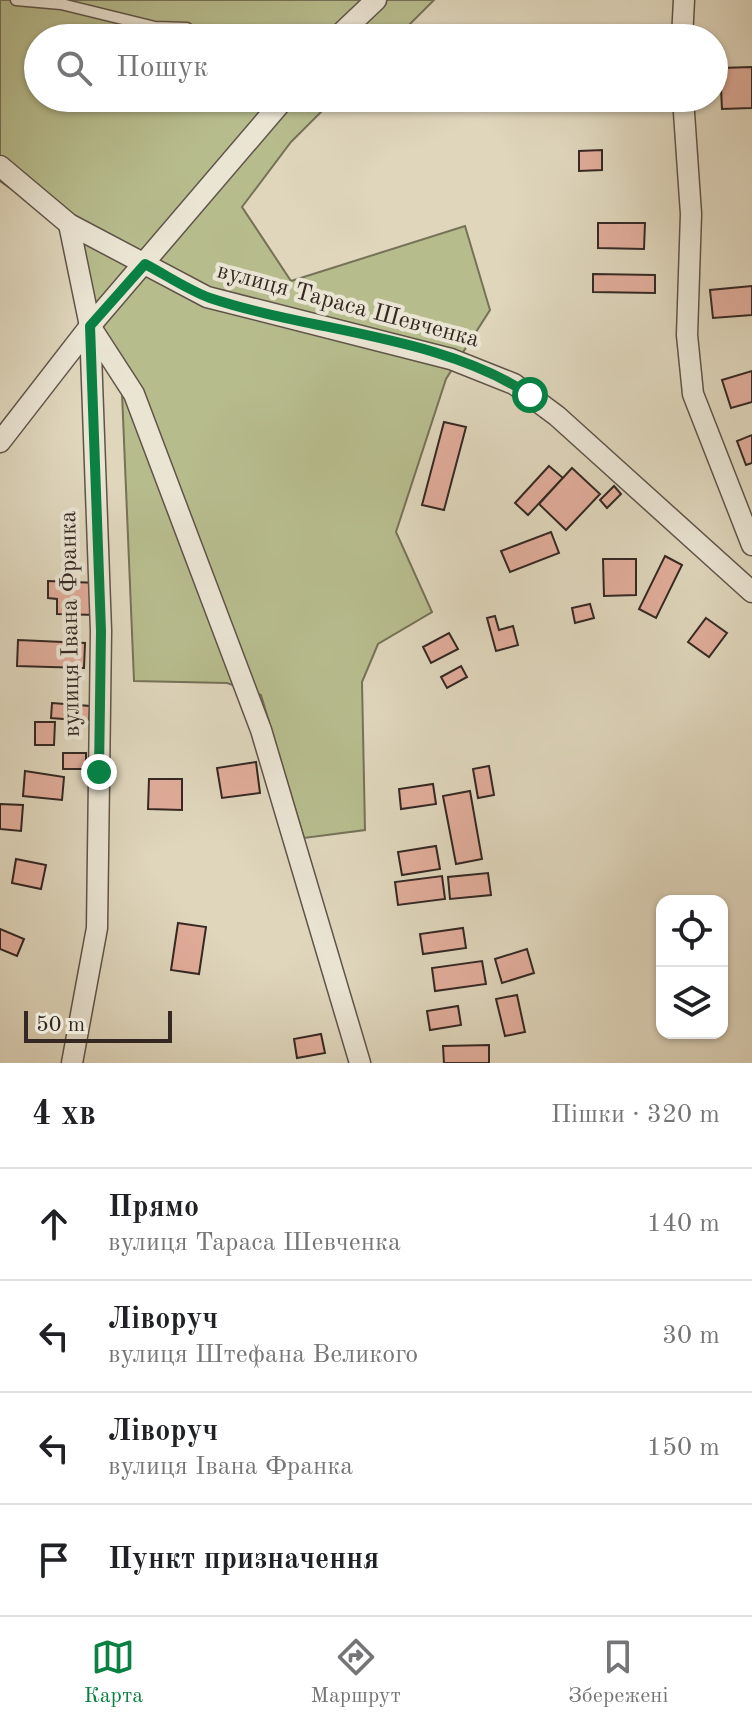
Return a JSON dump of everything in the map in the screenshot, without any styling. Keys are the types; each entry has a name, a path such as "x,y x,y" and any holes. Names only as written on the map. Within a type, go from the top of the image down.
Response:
{"street":[{"path":"351,24 376,0"},
{"path":"683,24 684,0"},
{"path":"0,442 90,326 273,112"},
{"path":"684,112 691,214 687,335 693,394 752,545"},
{"name":"вулиця Тараса Шевченка","path":"0,166 69,224 207,297 422,351 500,377 557,416 752,592"},
{"path":"69,224 90,326 134,394 261,730 360,1063"},
{"name":"вулиця Івана Франка","path":"72,1063 97,928 101,631 90,326"}],"lane":[{"path":"16,0 61,4 143,24"}],"green space":[{"path":"0,0 434,0 410,24 24,24 24,112 321,112 291,142 242,207 291,281 465,226 490,310 446,379 396,532 432,612 378,644 362,682 365,830 304,838 261,695 227,683 134,681 122,393 90,326 83,239 0,181"}],"building":[{"path":"752,67 752,108 728,109 728,68"},
{"path":"602,150 602,170 579,171 579,151"},
{"path":"598,223 645,223 644,249 598,248"},
{"path":"593,274 655,275 655,293 593,292"},
{"path":"752,286 752,315 713,318 710,290"},
{"path":"752,371 752,402 731,408 722,380"},
{"path":"444,422 466,427 444,510 422,505"},
{"path":"752,435 752,463 746,465 737,441"},
{"path":"549,466 563,478 528,515 515,503"},
{"path":"572,468 600,494 566,530 539,504"},
{"path":"614,486 621,494 607,508 600,500"},
{"path":"551,532 559,553 510,572 501,551"},
{"path":"665,556 682,565 656,618 639,609"},
{"path":"603,559 636,559 636,595 604,596"},
{"path":"48,581 98,583 97,615 57,614 57,599 48,598"},
{"path":"590,604 594,618 575,623 572,608"},
{"path":"495,616 499,630 513,626 518,645 496,651 487,618"},
{"path":"706,618 727,633 709,657 688,642"},
{"path":"449,633 458,649 431,663 423,647"},
{"path":"18,640 85,643 84,668 17,666"},
{"path":"461,666 467,677 447,688 441,677"},
{"path":"52,703 90,706 89,721 51,718"},
{"path":"35,722 55,722 54,745 35,745"},
{"path":"63,753 86,753 86,769 63,769"},
{"path":"256,762 260,793 222,798 217,768"},
{"path":"489,766 494,795 478,798 473,769"},
{"path":"25,771 64,777 62,800 23,796"},
{"path":"149,779 182,779 182,810 148,809"},
{"path":"433,784 436,804 401,809 399,789"},
{"path":"470,791 482,859 456,864 443,796"},
{"path":"0,804 23,805 21,831 0,829"},
{"path":"436,846 440,869 402,875 398,852"},
{"path":"16,859 46,865 41,889 12,883"},
{"path":"488,873 491,895 450,899 448,877"},
{"path":"442,876 445,899 398,905 395,882"},
{"path":"178,923 206,927 199,974 171,970"},
{"path":"463,928 466,948 423,954 420,934"},
{"path":"0,929 24,939 17,956 0,949"},
{"path":"527,949 534,973 502,983 495,959"},
{"path":"482,961 486,984 435,991 432,968"},
{"path":"517,995 525,1032 505,1036 496,999"},
{"path":"458,1006 461,1025 430,1030 427,1011"},
{"path":"321,1034 325,1053 297,1058 294,1039"},
{"path":"489,1045 489,1063 444,1063 443,1046"}],"route":[{"path":"99,772 101,631 90,326 145,264 207,297 451,359 487,371 530,395"}]}
